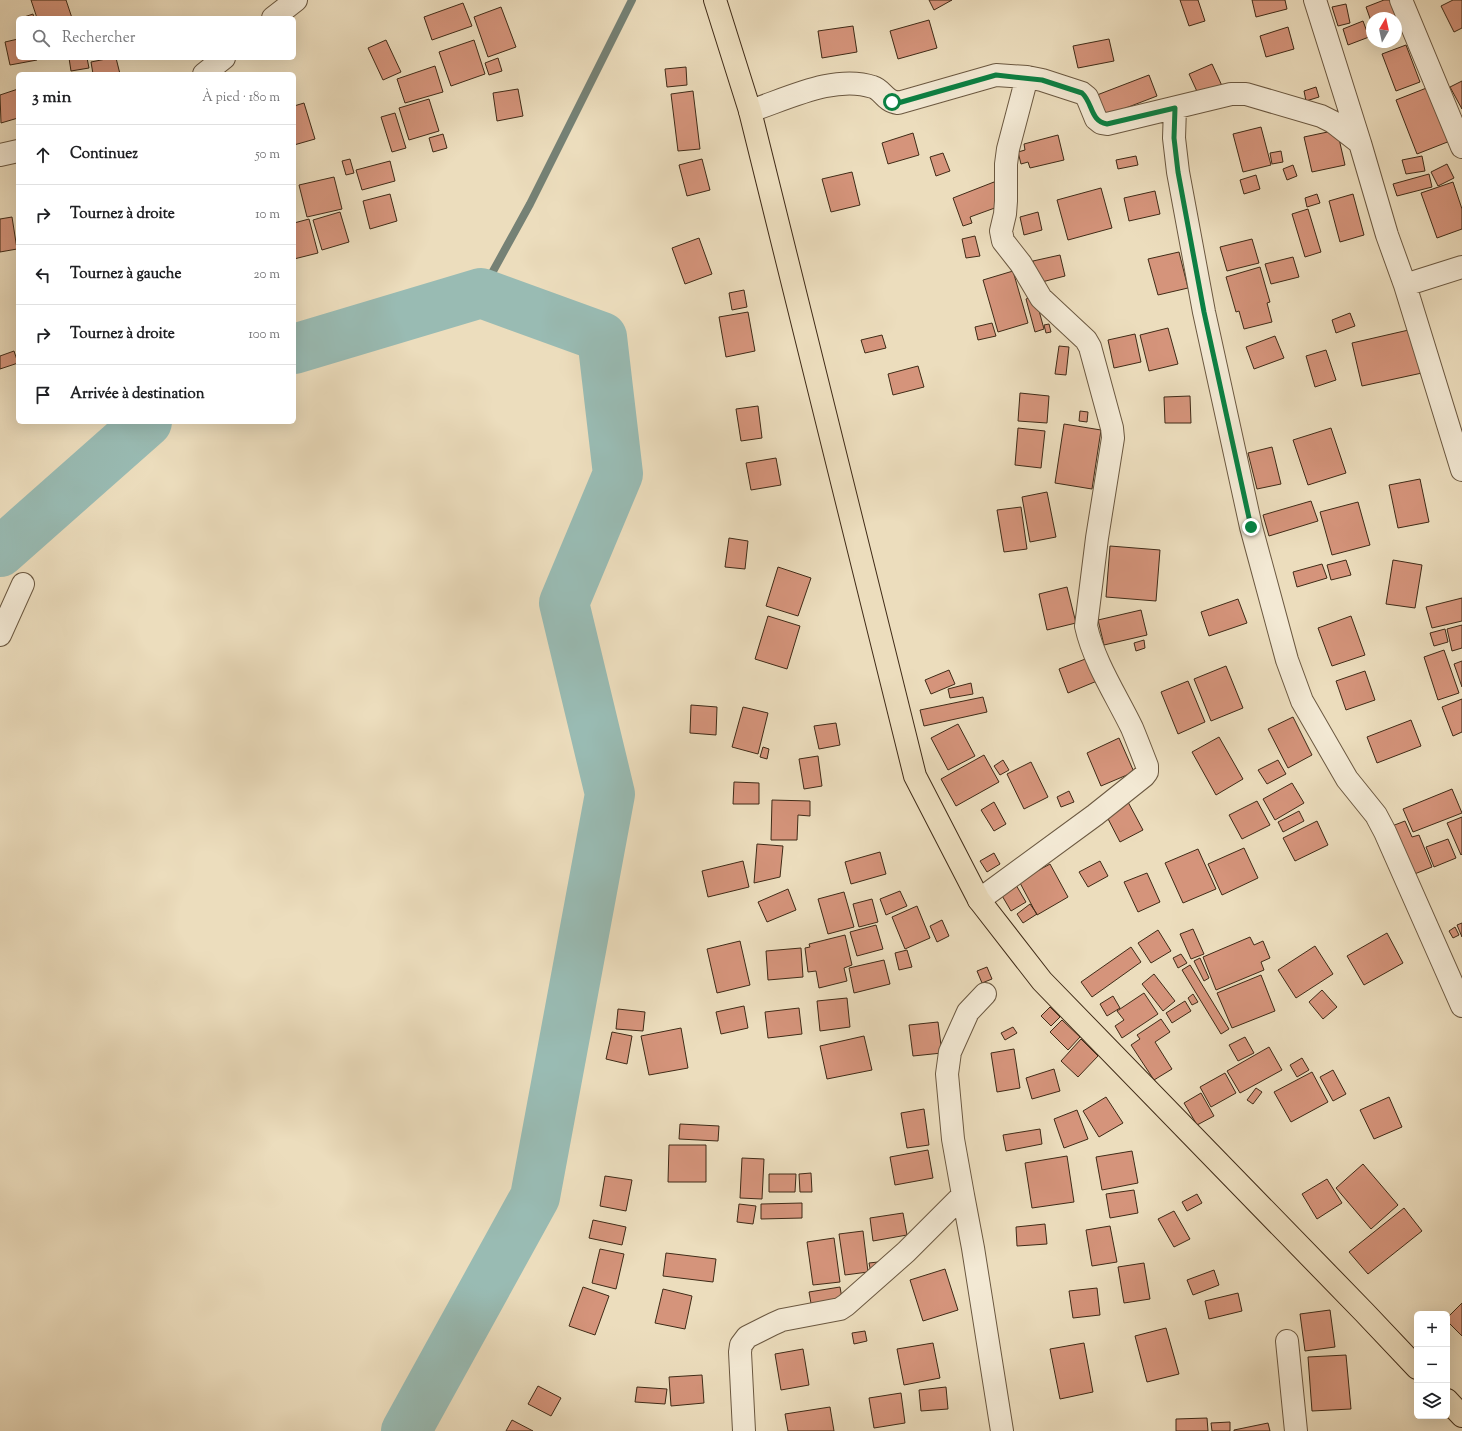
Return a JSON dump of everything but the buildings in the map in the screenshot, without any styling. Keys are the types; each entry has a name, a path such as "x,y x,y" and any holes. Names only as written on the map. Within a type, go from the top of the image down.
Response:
{"main road":[{"path":"715,0 750,111 915,776 979,900 1042,981 1414,1365"},
{"path":"1450,1403 1462,1416"}],"street":[{"path":"276,16 296,0"},
{"path":"1315,0 1387,235 1405,285 1462,470"},
{"path":"1401,0 1462,147"},
{"path":"206,72 222,60"},
{"path":"750,111 822,86 837,83 850,82 874,87 888,100 898,103 996,75 1042,80 1082,93 1087,97 1096,119 1101,123 1107,124 1231,94 1246,94 1321,116 1333,122 1360,143"},
{"path":"979,900 1095,815 1147,772 1147,766 1132,729 1102,670 1086,626 1097,538 1113,438 1112,428 1090,347 1086,340 1041,298 1021,264 1003,241 1001,231 1005,214 1006,164 1008,149 1027,78"},
{"path":"1175,108 1174,138 1178,172 1204,312 1251,527 1288,660 1302,701 1347,779 1376,815 1385,832 1462,1006"},
{"path":"0,155 16,151"},
{"path":"1405,285 1462,267"},
{"path":"0,635 23,584"},
{"path":"985,994 968,1012 950,1052 947,1074 953,1139 1002,1431"},
{"path":"744,1431 740,1352 741,1345 747,1337 782,1320 840,1309 906,1252 963,1195"},
{"path":"1287,1341 1296,1431"}],"waterway":[{"path":"481,293 530,204 632,0"},
{"path":"296,348 481,293 602,337 618,474 564,603 610,794 535,1197 406,1431"},
{"path":"0,552 145,424"}],"route":[{"path":"892,102 898,103 996,75 1042,80 1082,93 1087,97 1096,119 1101,123 1107,124 1175,108 1174,138 1178,172 1204,312 1251,527"}]}
